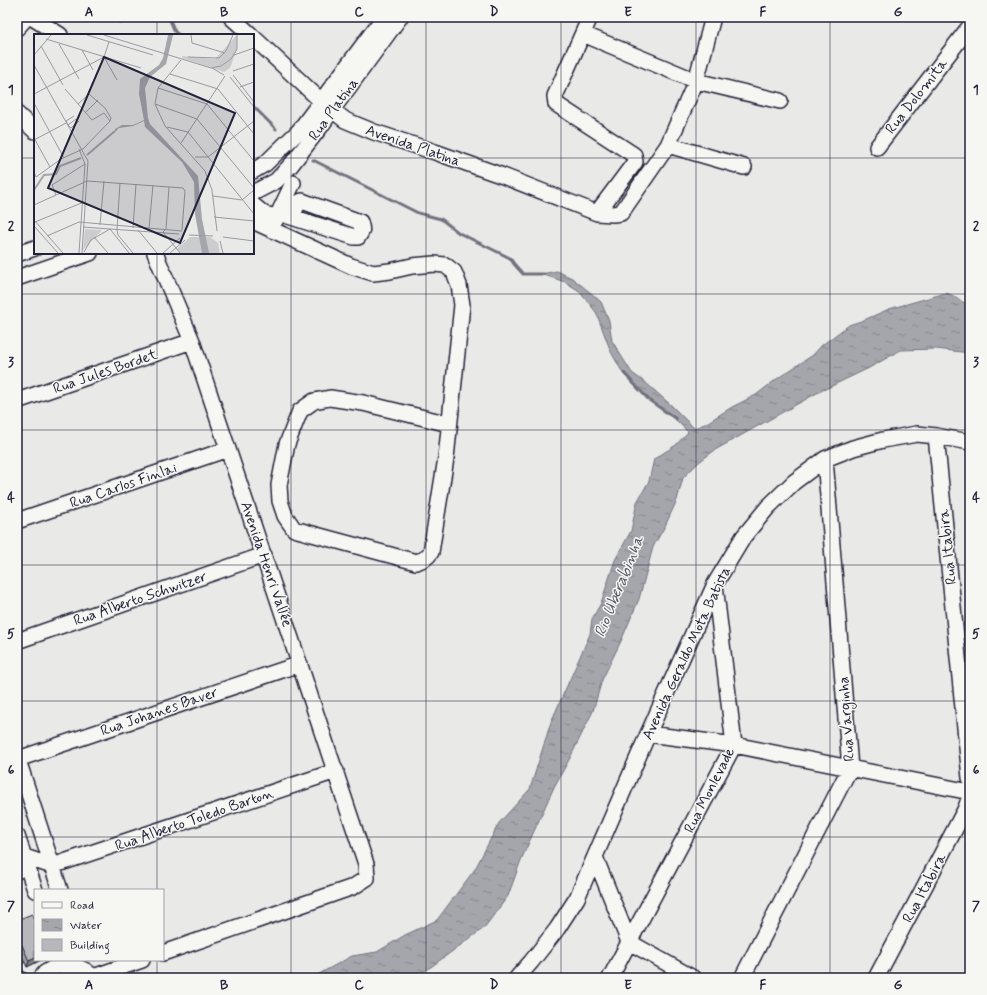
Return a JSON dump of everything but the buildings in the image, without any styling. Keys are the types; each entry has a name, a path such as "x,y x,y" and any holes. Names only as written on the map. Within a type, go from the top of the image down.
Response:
{"street":[{"path":"17,28 27,17"},
{"path":"31,17 58,34"},
{"name":"Rua Platina","path":"326,105 384,17"},
{"name":"Rua Platina","path":"254,196 276,181 295,145 299,131 326,105 400,17"},
{"path":"590,17 554,96 556,104 634,155 635,162 597,213"},
{"path":"713,17 696,81 668,145 744,167"},
{"path":"236,19 250,34"},
{"name":"Rua Dolomita","path":"877,147 970,26"},
{"path":"583,34 696,81 780,101"},
{"name":"Avenida Platina","path":"254,38 326,105 345,120 374,132 496,174 597,213 620,213 668,145"},
{"path":"17,114 34,130"},
{"name":"Rua Platina","path":"254,170 295,145"},
{"path":"280,219 293,183"},
{"path":"254,196 264,214 280,219 351,266 373,272 390,271 412,266 434,264 445,265 454,272 462,305 446,458 431,552 427,558 416,562 404,560 294,529 285,516 280,501 279,485 287,444 300,411 314,401 330,398 449,424"},
{"path":"254,221 280,219"},
{"path":"17,254 34,248"},
{"path":"17,278 87,254"},
{"name":"Avenida Henri Vallée","path":"155,254 192,341 336,771 366,864 367,878 353,887 164,953"},
{"name":"Rua Jules Bordet","path":"17,401 192,341"},
{"name":"Avenida Geraldo Mota Batista","path":"517,978 557,929 577,898 715,584 744,536 768,506 794,482 825,460 853,448 883,440 917,434 970,442"},
{"name":"Rua Itabira","path":"936,436 970,778"},
{"name":"Rua Carlos Finlai","path":"17,521 228,448"},
{"name":"Rua Varginha","path":"742,978 850,768 825,460"},
{"name":"Rua Alberto Schwitzer","path":"17,641 264,555"},
{"name":"Rua Monlevade","path":"610,978 734,745 715,584"},
{"name":"Rua Johanes Baver","path":"18,758 300,664"},
{"path":"648,734 734,745 970,792"},
{"path":"18,758 60,889"},
{"name":"Rua Alberto Toledo Barton","path":"52,866 336,771"},
{"name":"Rua Itabira","path":"876,978 965,810 970,797"},
{"path":"17,836 35,889"},
{"path":"24,857 52,866"},
{"path":"17,870 24,857"},
{"path":"595,857 629,942 693,978"},
{"path":"41,978 58,963 76,966 90,972 138,961"}],"water":[{"name":"Rio Uberabinha","path":"557,271 572,278 601,302 609,321 612,341 632,373 672,406 694,428 705,424 732,407 756,395 778,378 813,355 822,345 849,325 889,309 946,293 956,297 964,303 970,303 970,353 936,349 901,350 869,368 817,393 715,450 699,462 683,478 677,500 653,547 639,599 602,680 593,711 554,787 521,860 508,896 484,928 428,969 411,978 310,978 352,956 377,952 405,935 437,920 475,869 499,823 530,789 551,722 590,634 592,619 601,603 615,560 631,531 637,502 649,481 654,459 676,445 688,432 673,417 649,400 624,375 611,352 596,312 578,290 565,282 541,274"}],"waterway":[{"path":"112,17 120,22 145,17"},
{"path":"163,17 170,20 175,32 178,34"},
{"path":"254,107 276,129"},
{"path":"313,160 418,213 441,219 459,233 510,258 523,274 544,274"},
{"path":"624,373 649,400 676,419"}]}
